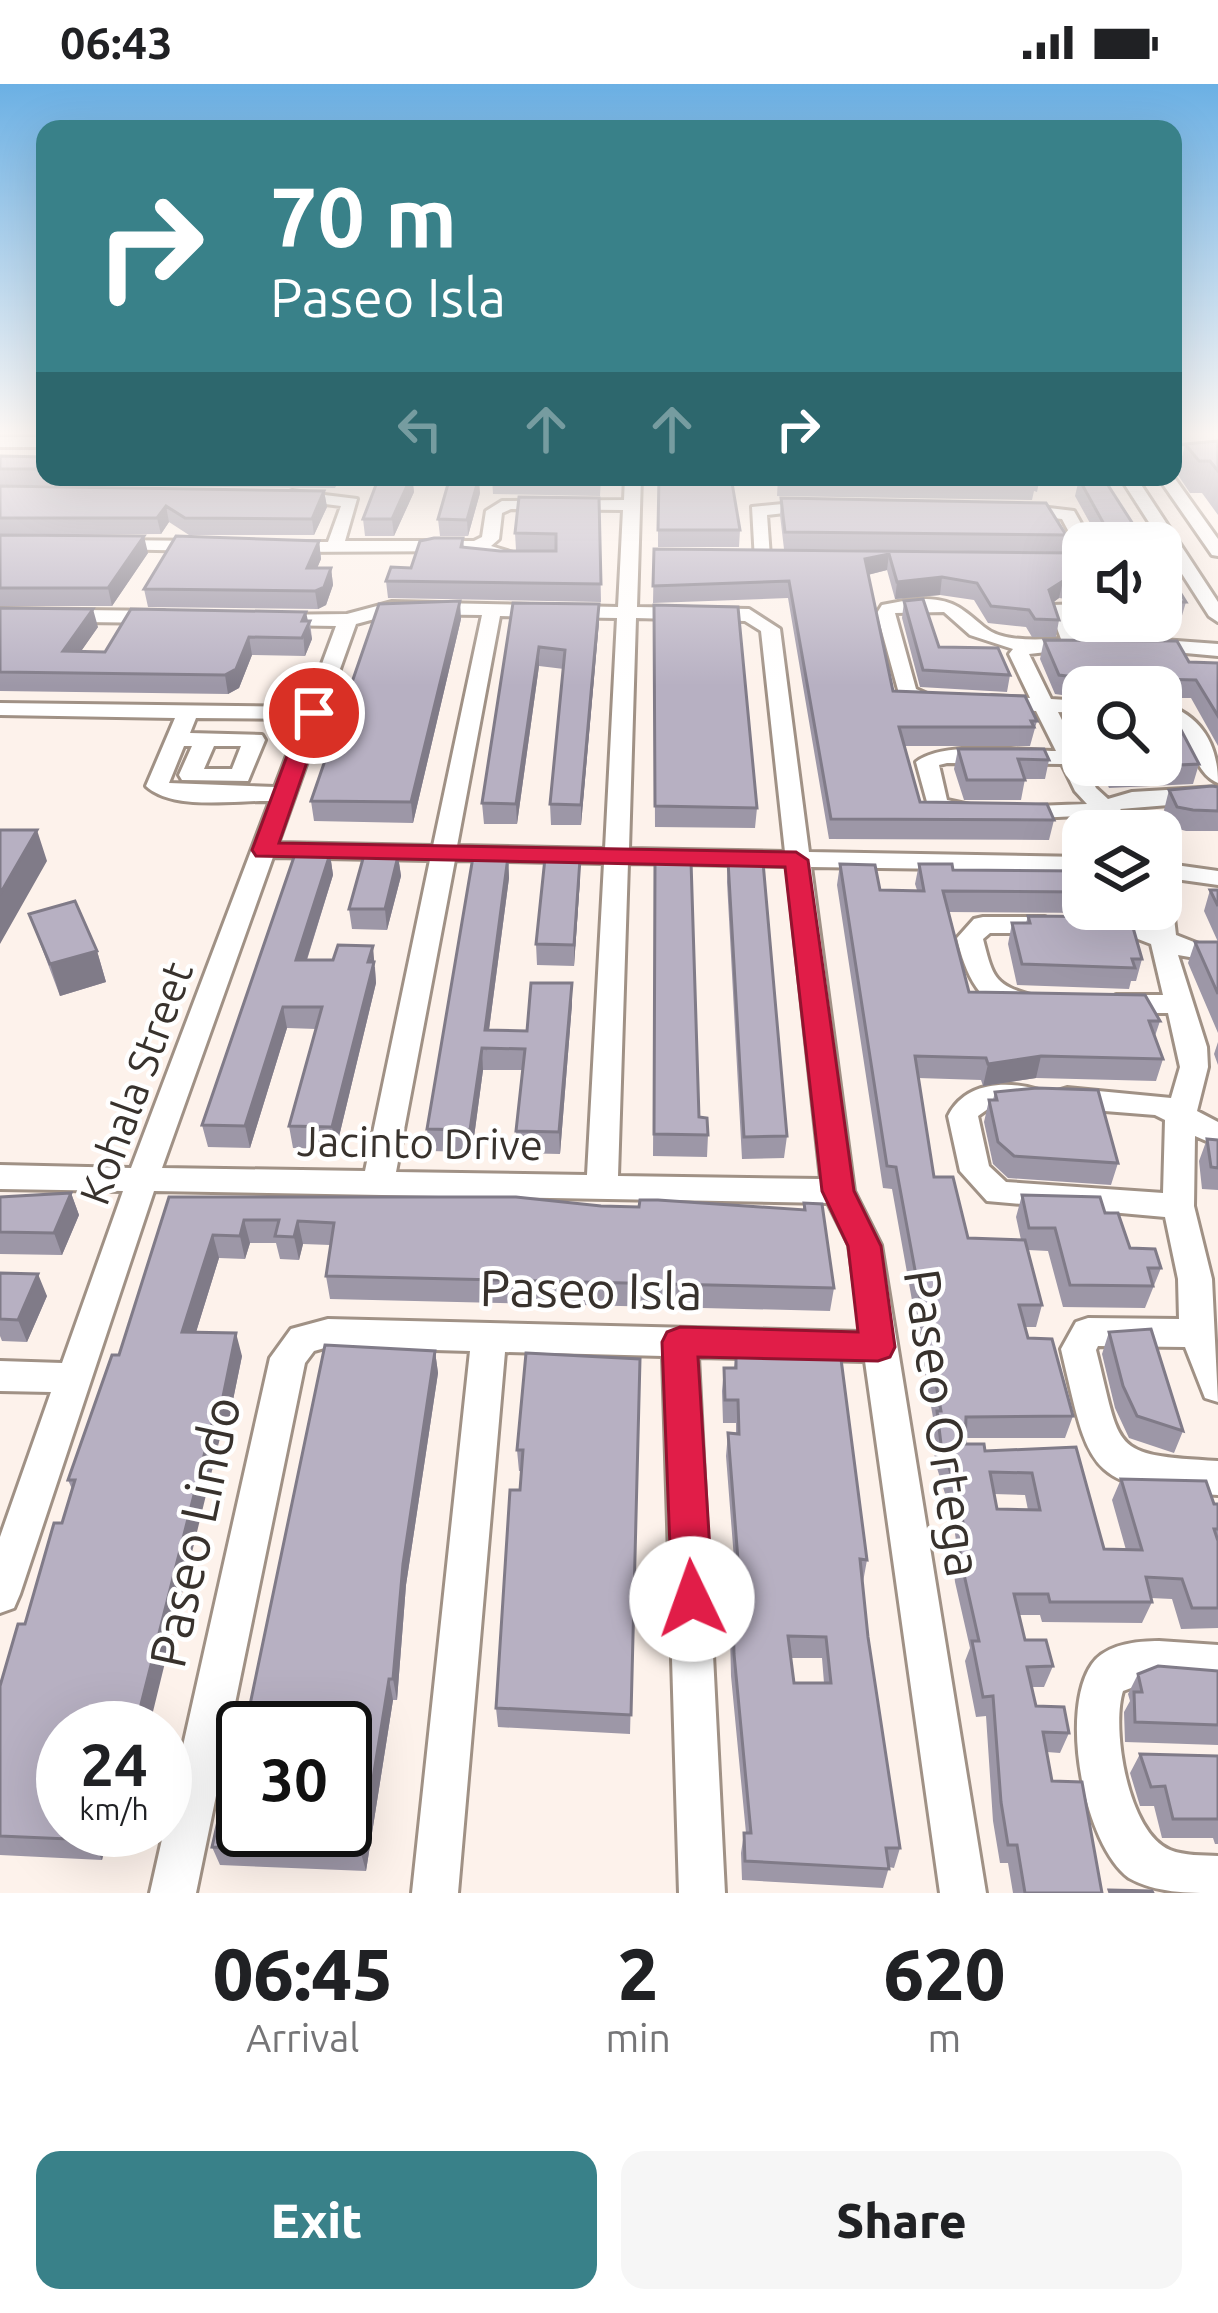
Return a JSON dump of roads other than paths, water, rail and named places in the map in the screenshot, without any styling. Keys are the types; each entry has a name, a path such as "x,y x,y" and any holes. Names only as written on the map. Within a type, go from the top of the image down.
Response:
{"street":[{"path":"334,548 345,517"},
{"path":"268,547 478,546 490,539 493,517"},
{"path":"602,1188 632,517"},
{"path":"740,557 770,558 760,517"},
{"path":"1155,517 1215,606"},
{"path":"1195,517 1218,551"},
{"path":"86,544 224,546"},
{"path":"478,546 501,559 533,560"},
{"path":"633,556 655,556"},
{"path":"1182,569 1218,580"},
{"path":"950,702 920,700 907,693 886,611 900,606 956,608 969,615 977,631 1024,647 1083,645 1081,642"},
{"path":"378,1186 492,610"},
{"path":"260,618 627,611"},
{"name":"Paseo Ortega","path":"627,611 736,613 761,619 770,629 838,1191 865,1246 963,1893"},
{"path":"0,615 189,617"},
{"name":"Kohala Street","path":"0,1594 143,1178 314,713 357,615"},
{"path":"1145,645 1218,640"},
{"path":"1145,645 1218,650"},
{"path":"1024,647 1018,654 1062,739"},
{"path":"974,702 1062,705"},
{"path":"0,710 314,713"},
{"path":"187,713 157,786 189,793 285,794"},
{"path":"1182,718 1218,776"},
{"path":"175,739 206,740"},
{"path":"1062,758 937,757 926,768 933,798 946,809 1062,815"},
{"path":"1130,810 1218,794"},
{"path":"264,850 1062,864"},
{"path":"1182,864 1218,860"},
{"path":"1182,870 1218,878"},
{"path":"1048,1003 1011,1002 989,993 982,985 972,932 992,924 1062,925"},
{"path":"1164,930 1166,962 1193,1047 1194,1067 1180,1119 1178,1206 1206,1280 1196,1333 1218,1387"},
{"path":"1172,930 1201,954 1218,954"},
{"path":"1089,1004 1177,1004"},
{"path":"1178,1206 998,1193 975,1171 963,1116 978,1099 997,1096 1125,1100 1160,1106 1218,1136"},
{"name":"Jacinto Drive","path":"0,1177 838,1191"},
{"path":"1196,1333 1104,1329 1088,1332 1078,1349 1103,1445 1120,1466 1142,1475 1218,1478"},
{"name":"Paseo Isla","path":"303,1339 328,1334 878,1347"},
{"name":"Paseo Lindo","path":"173,1893 288,1358 303,1339"},
{"path":"435,1893 489,1340"},
{"path":"680,1342 702,1893"},
{"path":"0,1376 75,1378"},
{"path":"1218,1666 1123,1666 1102,1682 1094,1708 1116,1819 1126,1843 1139,1858 1171,1877 1218,1879"}]}
